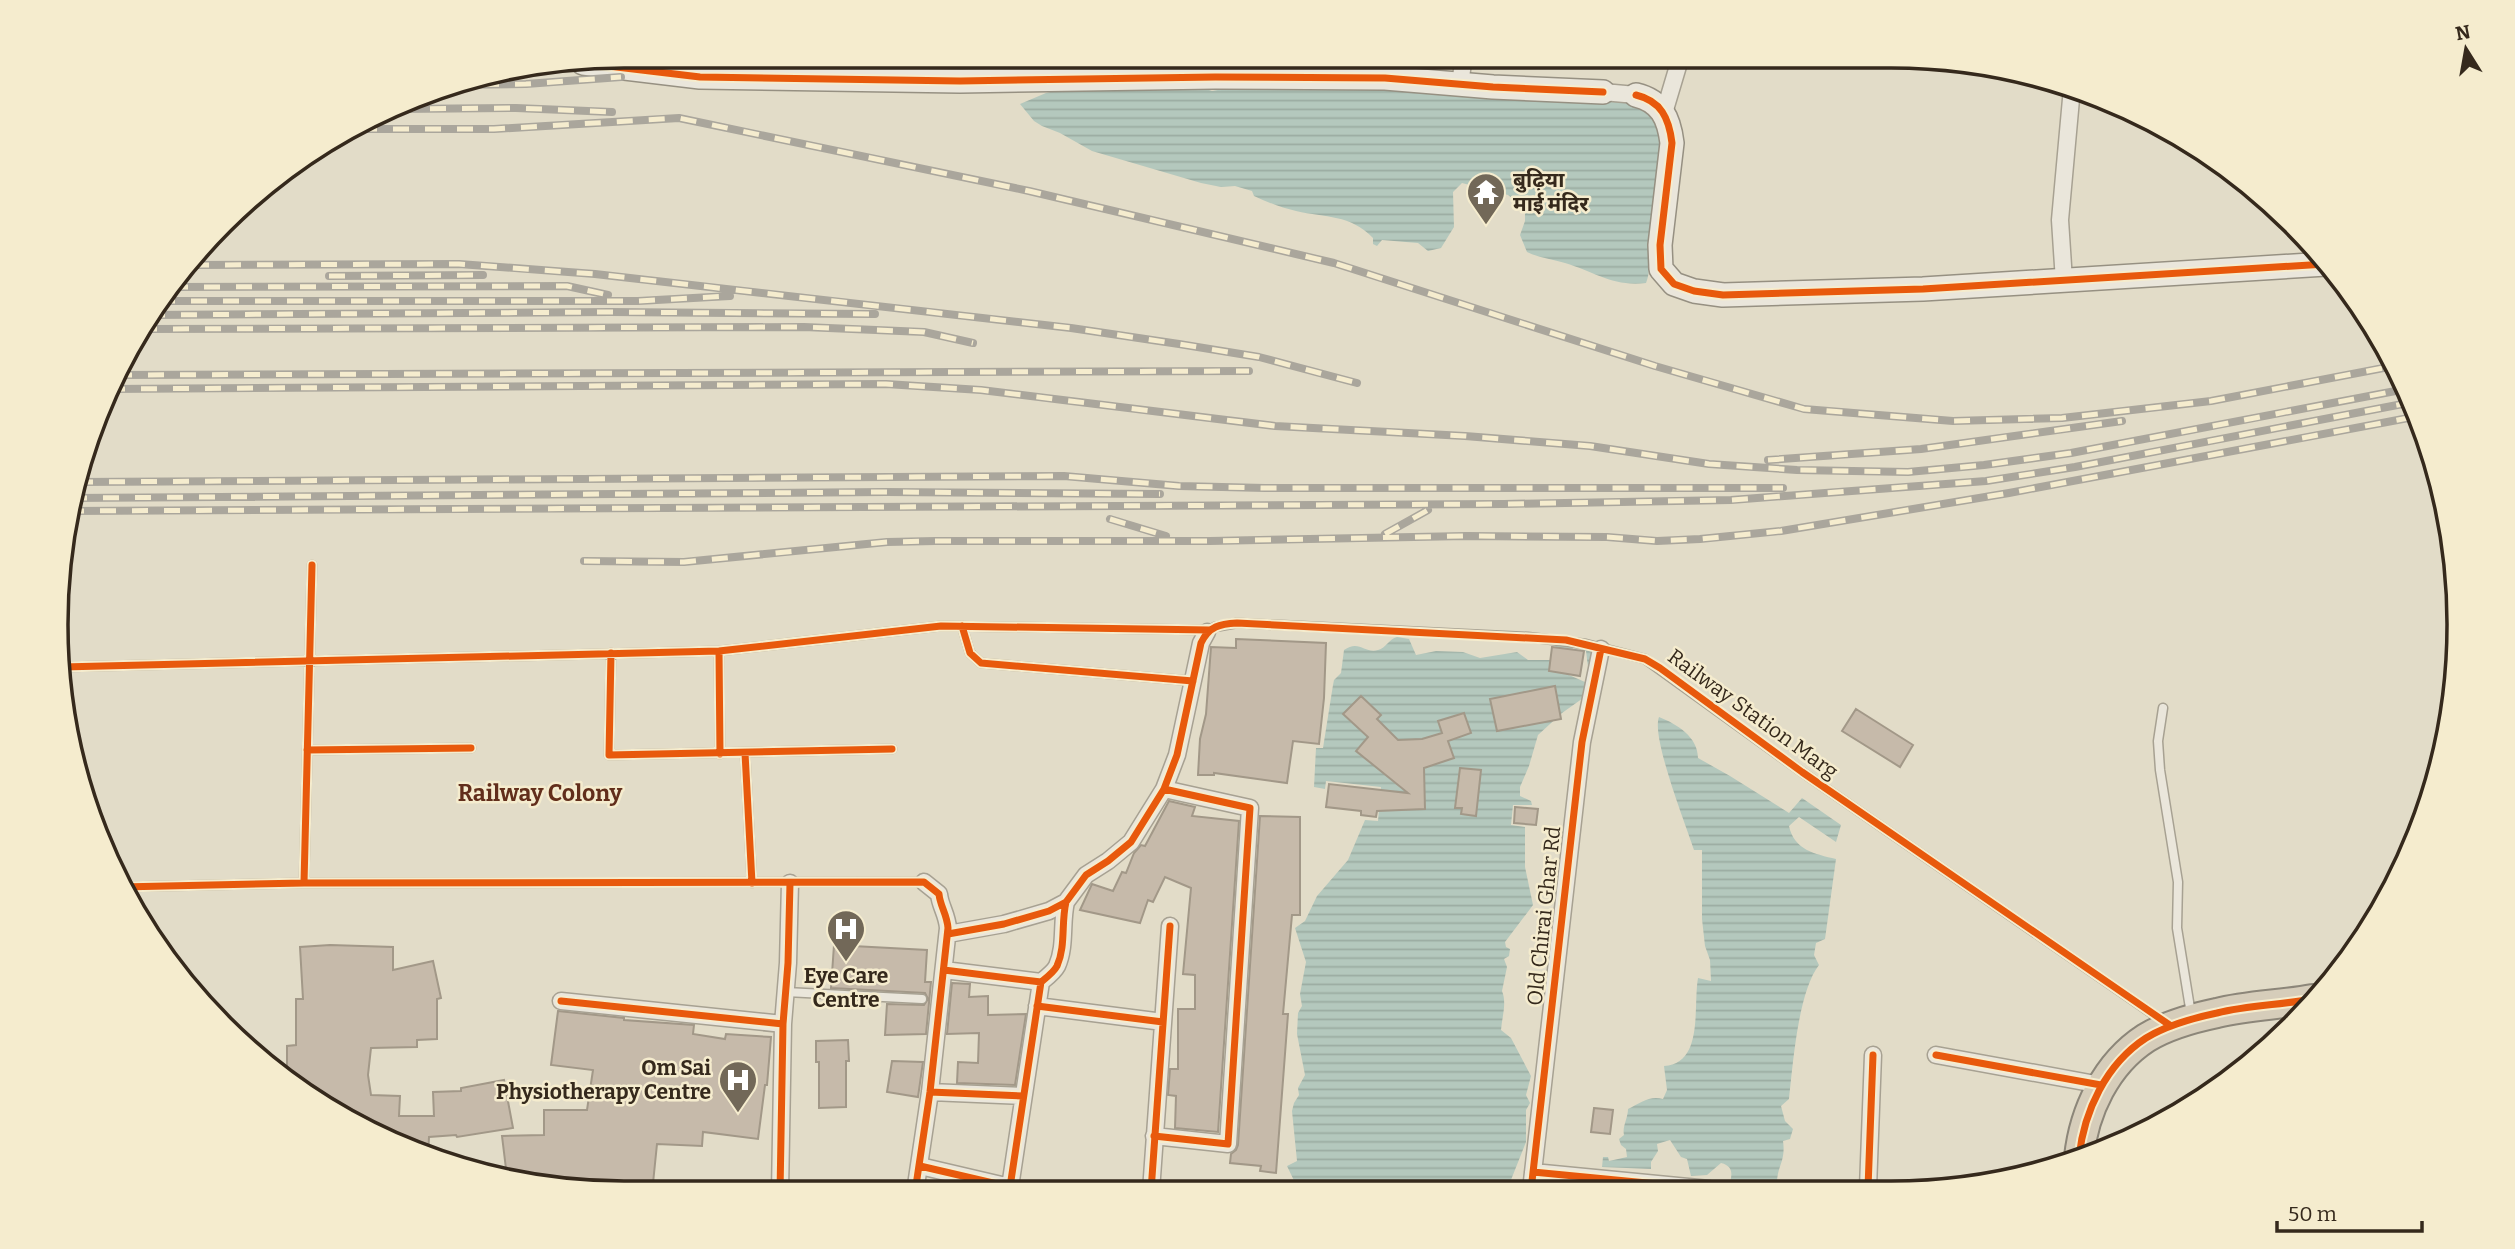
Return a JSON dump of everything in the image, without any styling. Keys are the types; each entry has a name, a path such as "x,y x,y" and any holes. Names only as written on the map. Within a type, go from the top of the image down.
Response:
{"highway":[{"path":"2082,1146 2089,1115 2101,1085 2121,1060 2145,1039 2181,1023 2219,1012 2300,1001"}],"street":[{"path":"632,68 700,77 960,81 1228,77 1385,78 1636,95 1656,103 1670,128 1672,142 1659,258 1661,269 1674,284 1694,291 1723,295 1923,289 2315,265"},
{"path":"1460,84 1462,68"},
{"path":"1664,113 1677,68"},
{"path":"2064,281 2060,220 2071,99"},
{"path":"1011,1181 1041,982 1057,968 1063,941 1066,902 1086,875 1131,842 1164,789 1177,755 1201,643 1208,631"},
{"name":"Old Chirai Ghar Rd","path":"1532,1181 1582,742 1601,649"},
{"path":"1154,1136 1228,1144 1250,808 1164,789"},
{"path":"917,1181 948,934 948,916 939,900 939,894 924,882"},
{"path":"780,1181 783,1024 790,883"},
{"path":"948,934 1004,924 1049,911 1066,902"},
{"path":"1152,1181 1170,926"},
{"path":"944,970 1041,982"},
{"path":"561,1001 783,1024"},
{"path":"1037,1006 1163,1021"},
{"path":"1868,1181 1873,1055"},
{"path":"1936,1055 2101,1085"},
{"path":"930,1092 1023,1096"},
{"path":"920,1166 984,1181"},
{"path":"1533,1171 1631,1181"}],"lane":[{"path":"304,883 312,565"},
{"name":"Railway Station Marg","path":"70,667 719,651 962,626 1208,631 1224,624 1237,623 1566,640 1644,659 1660,668 1802,772 2181,1023"},
{"path":"962,626 970,653 981,663 1193,681"},
{"path":"719,651 720,754"},
{"path":"611,653 609,755 892,749"},
{"path":"2163,708 2158,741 2178,882 2181,1023"},
{"path":"307,750 471,748"},
{"path":"745,753 752,883"},
{"path":"134,887 304,883 924,882"},
{"path":"786,992 922,999"}],"shaded area":[{"path":"1200,87 1212,91 1229,88 1367,88 1640,100 1663,122 1646,283 1614,281 1527,252 1520,235 1525,221 1525,208 1508,195 1462,183 1453,192 1454,227 1441,248 1428,251 1418,243 1382,240 1377,246 1364,230 1337,218 1291,210 1254,196 1252,191 1235,186 1221,187 1201,183 1092,151 1034,121 1020,104 1046,93 1068,88"},
{"path":"1397,637 1409,639 1416,655 1436,651 1463,652 1480,658 1517,652 1528,660 1553,660 1556,654 1555,642 1566,641 1594,650 1589,675 1586,651 1573,648 1569,675 1585,682 1586,696 1538,735 1520,787 1520,796 1531,801 1532,805 1513,805 1511,825 1525,827 1525,867 1533,905 1505,942 1510,949 1509,956 1504,959 1507,967 1502,991 1504,1005 1501,1030 1511,1038 1531,1076 1526,1095 1530,1103 1526,1110 1526,1142 1511,1181 1294,1181 1287,1166 1297,1161 1292,1111 1299,1095 1298,1088 1305,1075 1297,1034 1306,962 1295,928 1305,921 1317,896 1348,860 1365,820 1378,821 1381,787 1326,781 1325,789 1314,787 1316,748 1323,748 1334,680 1341,673 1344,650 1358,646 1378,650"},
{"path":"1659,717 1673,723 1690,738 1698,758 1789,813 1802,798 1841,825 1836,842 1799,817 1789,826 1801,846 1813,853 1836,859 1825,939 1816,943 1814,955 1819,965 1801,1010 1789,1099 1781,1106 1785,1121 1793,1129 1790,1139 1783,1141 1777,1181 1730,1181 1731,1170 1721,1163 1707,1175 1691,1176 1687,1159 1681,1157 1670,1140 1657,1144 1658,1151 1651,1162 1651,1169 1602,1167 1603,1157 1608,1157 1609,1161 1627,1157 1626,1149 1619,1139 1624,1135 1628,1109 1649,1099 1663,1099 1667,1090 1664,1066 1677,1063 1691,1045 1698,978 1711,981 1702,919 1702,850 1694,850 1670,782 1658,727"}],"building":[{"path":"1236,639 1326,643 1319,744 1293,741 1287,783 1214,773 1198,775 1211,647 1236,648"},
{"path":"1552,647 1584,651 1580,676 1549,671"},
{"path":"1555,686 1561,719 1497,731 1490,699"},
{"path":"1361,696 1381,715 1377,719 1398,740 1422,739 1442,733 1438,721 1464,713 1471,733 1448,741 1454,758 1424,768 1425,809 1377,811 1376,817 1361,815 1361,811 1326,807 1329,784 1408,793 1356,751 1368,737 1343,714"},
{"path":"1856,709 1913,745 1900,767 1842,731"},
{"path":"1460,768 1481,770 1476,816 1461,814 1462,808 1455,808"},
{"path":"1169,801 1195,807 1192,816 1239,821 1218,1132 1175,1128 1176,1096 1168,1095 1170,1069 1178,1069 1178,1009 1195,1009 1195,975 1183,974 1191,888 1165,877 1153,902 1148,900 1140,923 1080,910 1092,884 1113,891 1122,872 1126,873 1134,853 1141,845 1145,846"},
{"path":"1515,807 1538,809 1536,825 1514,823"},
{"path":"1260,816 1300,817 1300,915 1292,915 1283,1014 1288,1014 1276,1173 1260,1171 1261,1166 1230,1163 1231,1154 1238,1145"},
{"path":"834,945 927,950 925,982 931,982 926,1034 885,1035 887,1004 924,1005 928,999 925,993 831,988"},
{"path":"300,947 393,947 393,970 433,961 441,998 437,999 437,1039 417,1040 417,1047 371,1048 368,1075 371,1095 400,1096 399,1116 434,1116 433,1092 461,1091 461,1088 504,1080 513,1128 457,1137 429,1137 429,1144 346,1106 287,1067 287,1046 296,1045 296,999 303,999"},
{"path":"952,983 970,984 969,997 988,996 988,1015 1026,1014 1015,1085 957,1083 958,1062 978,1063 979,1033 947,1034"},
{"path":"558,1011 624,1020 694,1025 693,1034 725,1039 726,1034 771,1037 767,1085 758,1139 703,1132 702,1146 657,1144 653,1181 588,1180 506,1168 502,1136 544,1135 544,1110 587,1110 593,1070 551,1065"},
{"path":"848,1040 846,1107 819,1108 816,1041"},
{"path":"892,1061 923,1062 918,1097 887,1092"},
{"path":"1594,1108 1613,1110 1610,1134 1591,1132"}],"railway":[{"path":"492,84 621,77"},
{"path":"418,109 516,108 612,112"},
{"path":"372,129 494,129 679,118 1029,191 1334,263 1655,366 1804,409 1953,421 2062,418 2211,401 2384,368"},
{"path":"200,265 459,264 595,274 1071,328 1259,357 1357,383"},
{"path":"329,276 483,275"},
{"path":"182,287 567,286 608,295"},
{"path":"172,301 638,301 730,296"},
{"path":"162,315 610,312 875,314"},
{"path":"153,329 804,327 924,332 973,343"},
{"path":"128,375 1249,371"},
{"path":"121,389 886,384 981,390 1275,426 1590,446 1709,464 1797,470 1908,472 2071,453 2395,391"},
{"path":"80,511 1504,504 1731,500 1986,481 2075,467 2401,404"},
{"path":"584,561 684,562 887,542 935,541 1210,541 1466,536 1607,537 1657,541 1700,539 1781,531 2009,493 2406,418"},
{"path":"1768,460 1921,449 2122,421"},
{"path":"87,482 1064,476 1179,486 1265,488 1783,488"},
{"path":"83,498 886,492 1160,494"},
{"path":"1385,534 1428,510"},
{"path":"1110,519 1166,536"}],"cycle path":[{"path":"625,68 700,77 960,81 1215,77 1385,78 1603,92"},
{"path":"1636,95 1658,106 1666,118 1672,143 1660,245 1661,269 1674,284 1694,291 1723,295 1923,289 2315,265"},
{"path":"304,883 312,565"},
{"path":"948,934 1004,924 1049,911 1066,902 1086,875 1131,842 1164,789 1177,755 1201,643 1216,627 1237,623 1566,640 1645,659 1660,668 1802,772 2171,1026"},
{"path":"70,667 719,651 941,626 1209,630"},
{"path":"962,626 970,653 981,663 1193,681"},
{"path":"1532,1181 1582,742 1601,649"},
{"path":"719,651 720,754"},
{"path":"611,653 609,755 892,749"},
{"path":"307,750 471,748"},
{"path":"745,753 752,883"},
{"path":"1154,1136 1228,1144 1250,808 1164,789"},
{"path":"134,887 304,883 924,882 939,894 948,928 930,1092 917,1181"},
{"path":"780,1181 783,1024 790,883"},
{"path":"1011,1181 1041,982 1054,970 1060,958 1066,902"},
{"path":"1152,1181 1170,926"},
{"path":"944,970 1041,982"},
{"path":"561,1001 783,1024"},
{"path":"2081,1146 2086,1123 2099,1090 2119,1061 2146,1038 2171,1026 2208,1015 2300,1001"},
{"path":"1037,1006 1163,1022"},
{"path":"1868,1181 1873,1055"},
{"path":"1936,1055 2101,1085"},
{"path":"930,1092 1023,1096"},
{"path":"920,1166 984,1181"},
{"path":"1533,1172 1626,1181"}],"place":[{"name":"बुढ़िया माई मंदिर","path":"1486,226"},
{"name":"Eye Care Centre","path":"846,963"},
{"name":"Om Sai Physiotherapy Centre","path":"738,1114"}],"district":[{"name":"Railway Colony","path":"540,793"}]}
